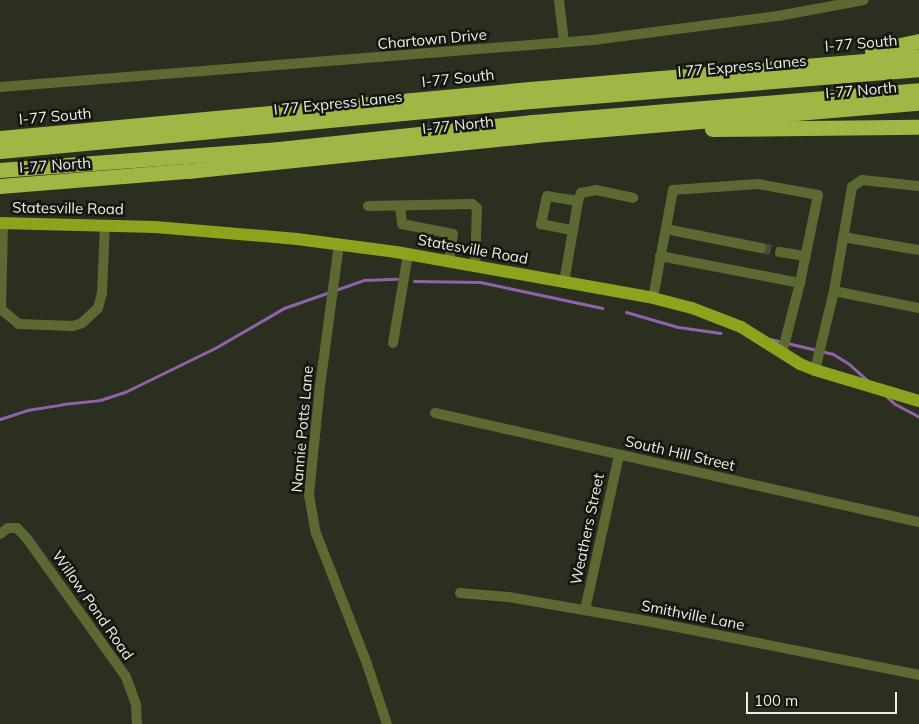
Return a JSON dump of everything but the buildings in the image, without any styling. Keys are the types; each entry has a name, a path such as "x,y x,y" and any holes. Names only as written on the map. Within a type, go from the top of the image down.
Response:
{"highway":[{"path":"808,65 919,41"},
{"name":"I-77 South","path":"0,138 919,56"},
{"name":"I 77 Express Lanes","path":"0,151 531,101 919,69"},
{"path":"0,170 279,149 542,122 919,90"},
{"name":"I-77 North","path":"0,186 188,172 626,128 919,103"},
{"path":"626,128 919,127"}],"main road":[{"name":"Statesville Road","path":"1,223 105,224 213,230 339,244 408,254 653,298 692,308 741,327 782,353 815,370 919,401"}],"street":[{"path":"559,0 564,42"},
{"name":"Chartown Drive","path":"0,88 564,42 778,16 864,0"},
{"path":"815,370 834,290 852,187 862,180 919,186"},
{"path":"653,298 673,190 758,184 818,195 800,283 782,353"},
{"path":"564,283 581,193 596,190 633,198"},
{"path":"573,230 541,224 547,196 578,201"},
{"path":"368,206 400,207 472,204 477,208 475,266"},
{"path":"400,207 402,224 453,234 448,261"},
{"path":"1,223 1,309 19,324 73,326 82,323 98,308 102,293 105,224"},
{"path":"666,229 761,248"},
{"path":"843,237 919,250"},
{"name":"Nannie Potts Lane","path":"339,244 320,386 309,495 316,533 363,655 387,724"},
{"path":"780,252 806,256"},
{"path":"393,343 408,254"},
{"path":"660,256 800,283"},
{"path":"834,290 919,308"},
{"name":"South Hill Street","path":"435,413 919,522"},
{"name":"Weathers Street","path":"586,610 619,455"},
{"name":"Willow Pond Road","path":"0,534 8,528 17,528 28,540 126,677 136,705 137,724"},
{"name":"Smithville Lane","path":"460,593 483,593 586,610 919,675"}],"waterway":[{"path":"0,419 27,410 100,400 125,392 215,348 284,308 364,280 397,279"},
{"path":"414,281 480,282 602,308"},
{"path":"626,312 678,327 721,333"},
{"path":"770,339 833,354 849,364 868,381"},
{"path":"886,396 895,404 919,417"}],"tunnel":[{"path":"761,248 780,252"}]}
